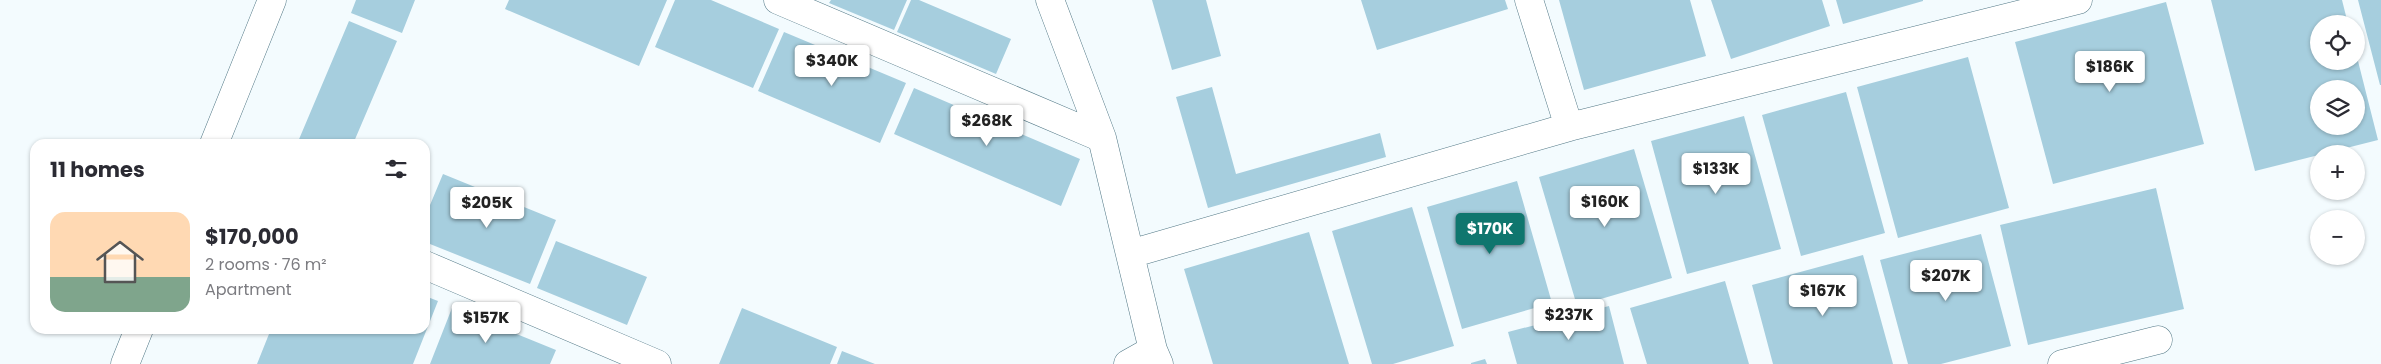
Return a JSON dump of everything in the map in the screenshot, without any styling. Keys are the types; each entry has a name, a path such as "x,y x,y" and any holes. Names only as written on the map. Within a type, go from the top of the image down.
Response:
{"street":[{"path":"216,139 272,0"},
{"path":"778,0 1102,138"},
{"path":"1050,0 1102,138 1156,357 1128,364"},
{"path":"1529,0 1569,127"},
{"path":"1130,254 1569,127 2078,0"},
{"path":"430,267 657,364"},
{"path":"125,364 137,334"},
{"path":"2062,364 2158,340"}],"building":[{"path":"356,0 415,0 402,33 351,13"},
{"path":"509,0 667,0 639,66 505,9"},
{"path":"675,0 711,0 779,29 753,88 655,47"},
{"path":"831,0 907,0 894,30 829,3"},
{"path":"911,0 919,0 1011,39 996,74 897,32"},
{"path":"1152,0 1206,0 1221,56 1172,70"},
{"path":"1361,0 1505,0 1508,9 1377,50"},
{"path":"1559,0 1690,0 1706,56 1584,90"},
{"path":"1711,0 1822,0 1830,26 1731,59"},
{"path":"1836,0 1923,0 1923,1 1843,24"},
{"path":"2211,0 2342,0 2346,15 2310,15 2310,70 2360,70 2363,80 2310,80 2310,135 2365,135 2365,89 2378,140 2358,145 2310,145 2310,157 2255,171"},
{"path":"2358,0 2381,0 2381,85 2365,27 2365,15 2362,15"},
{"path":"2166,2 2204,144 2053,184 2015,42"},
{"path":"349,21 397,41 355,139 299,139"},
{"path":"784,32 906,83 880,143 758,91"},
{"path":"1968,57 2009,208 1898,238 1857,87"},
{"path":"1212,87 1236,174 1380,133 1386,157 1208,208 1176,97"},
{"path":"914,88 1080,159 1061,206 894,134"},
{"path":"1846,92 1885,233 1801,256 1762,115"},
{"path":"1744,116 1781,249 1687,274 1651,141"},
{"path":"1634,149 1672,278 1577,306 1539,177"},
{"path":"443,174 556,220 530,284 430,244 430,205"},
{"path":"1517,181 1552,303 1462,329 1427,207"},
{"path":"2156,188 2184,309 2028,345 2000,225"},
{"path":"1412,207 1454,346 1393,364 1372,364 1332,231"},
{"path":"1309,232 1349,364 1213,364 1184,269"},
{"path":"1981,234 2011,346 1941,364 1908,364 1880,260"},
{"path":"556,241 647,277 627,325 537,288"},
{"path":"1863,255 1893,364 1773,364 1752,285"},
{"path":"1725,281 1749,364 1647,364 1630,308"},
{"path":"430,298 438,301 430,321"},
{"path":"1609,306 1624,364 1517,364 1508,332"},
{"path":"452,308 556,350 550,364 430,364"},
{"path":"742,308 837,347 830,364 719,364"},
{"path":"269,334 425,334 413,364 257,364"},
{"path":"842,351 875,364 837,364"},
{"path":"1485,359 1487,364 1471,364 1471,363"}]}
